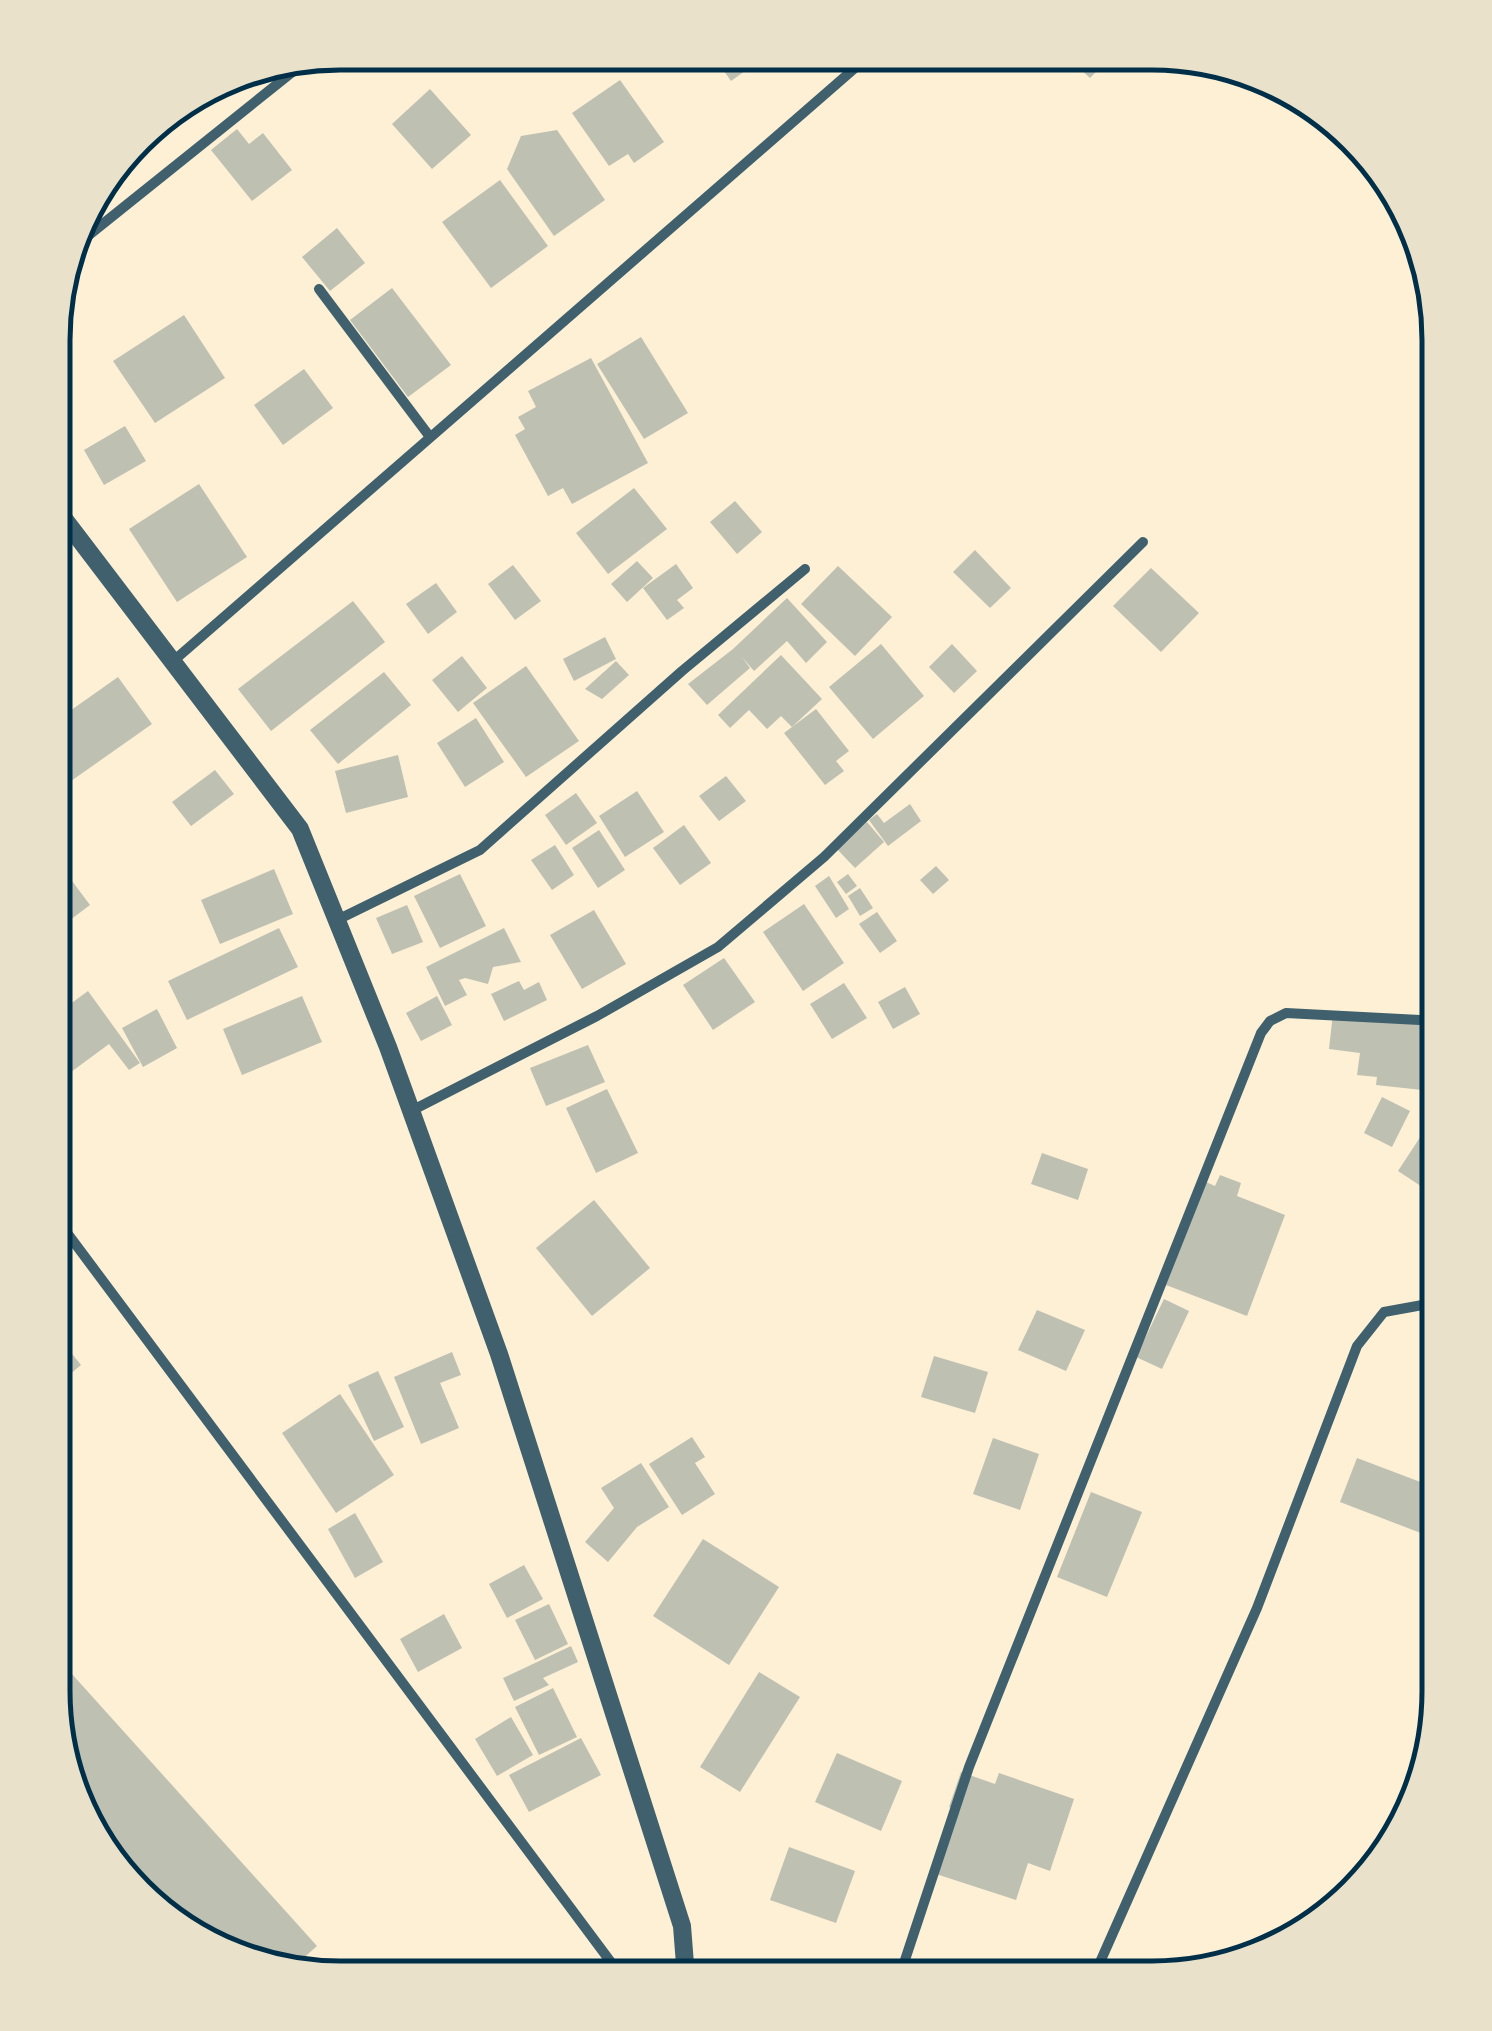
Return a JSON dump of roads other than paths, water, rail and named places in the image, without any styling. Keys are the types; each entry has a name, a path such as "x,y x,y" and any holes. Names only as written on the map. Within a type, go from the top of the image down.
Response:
{"street":[{"path":"172,662 852,70"},
{"path":"94,231 290,75"},
{"path":"319,289 430,437"},
{"path":"70,527 300,829 411,1111 499,1354 682,1926 685,1961"},
{"path":"411,1111 597,1016 718,947 824,857 1144,542"},
{"path":"336,920 480,850 682,670 805,569"},
{"path":"904,1961 969,1766 1261,1032 1270,1020 1286,1012 1422,1019"},
{"path":"70,1235 610,1961"},
{"path":"1100,1961 1257,1608 1356,1346 1384,1312 1421,1305"}]}
